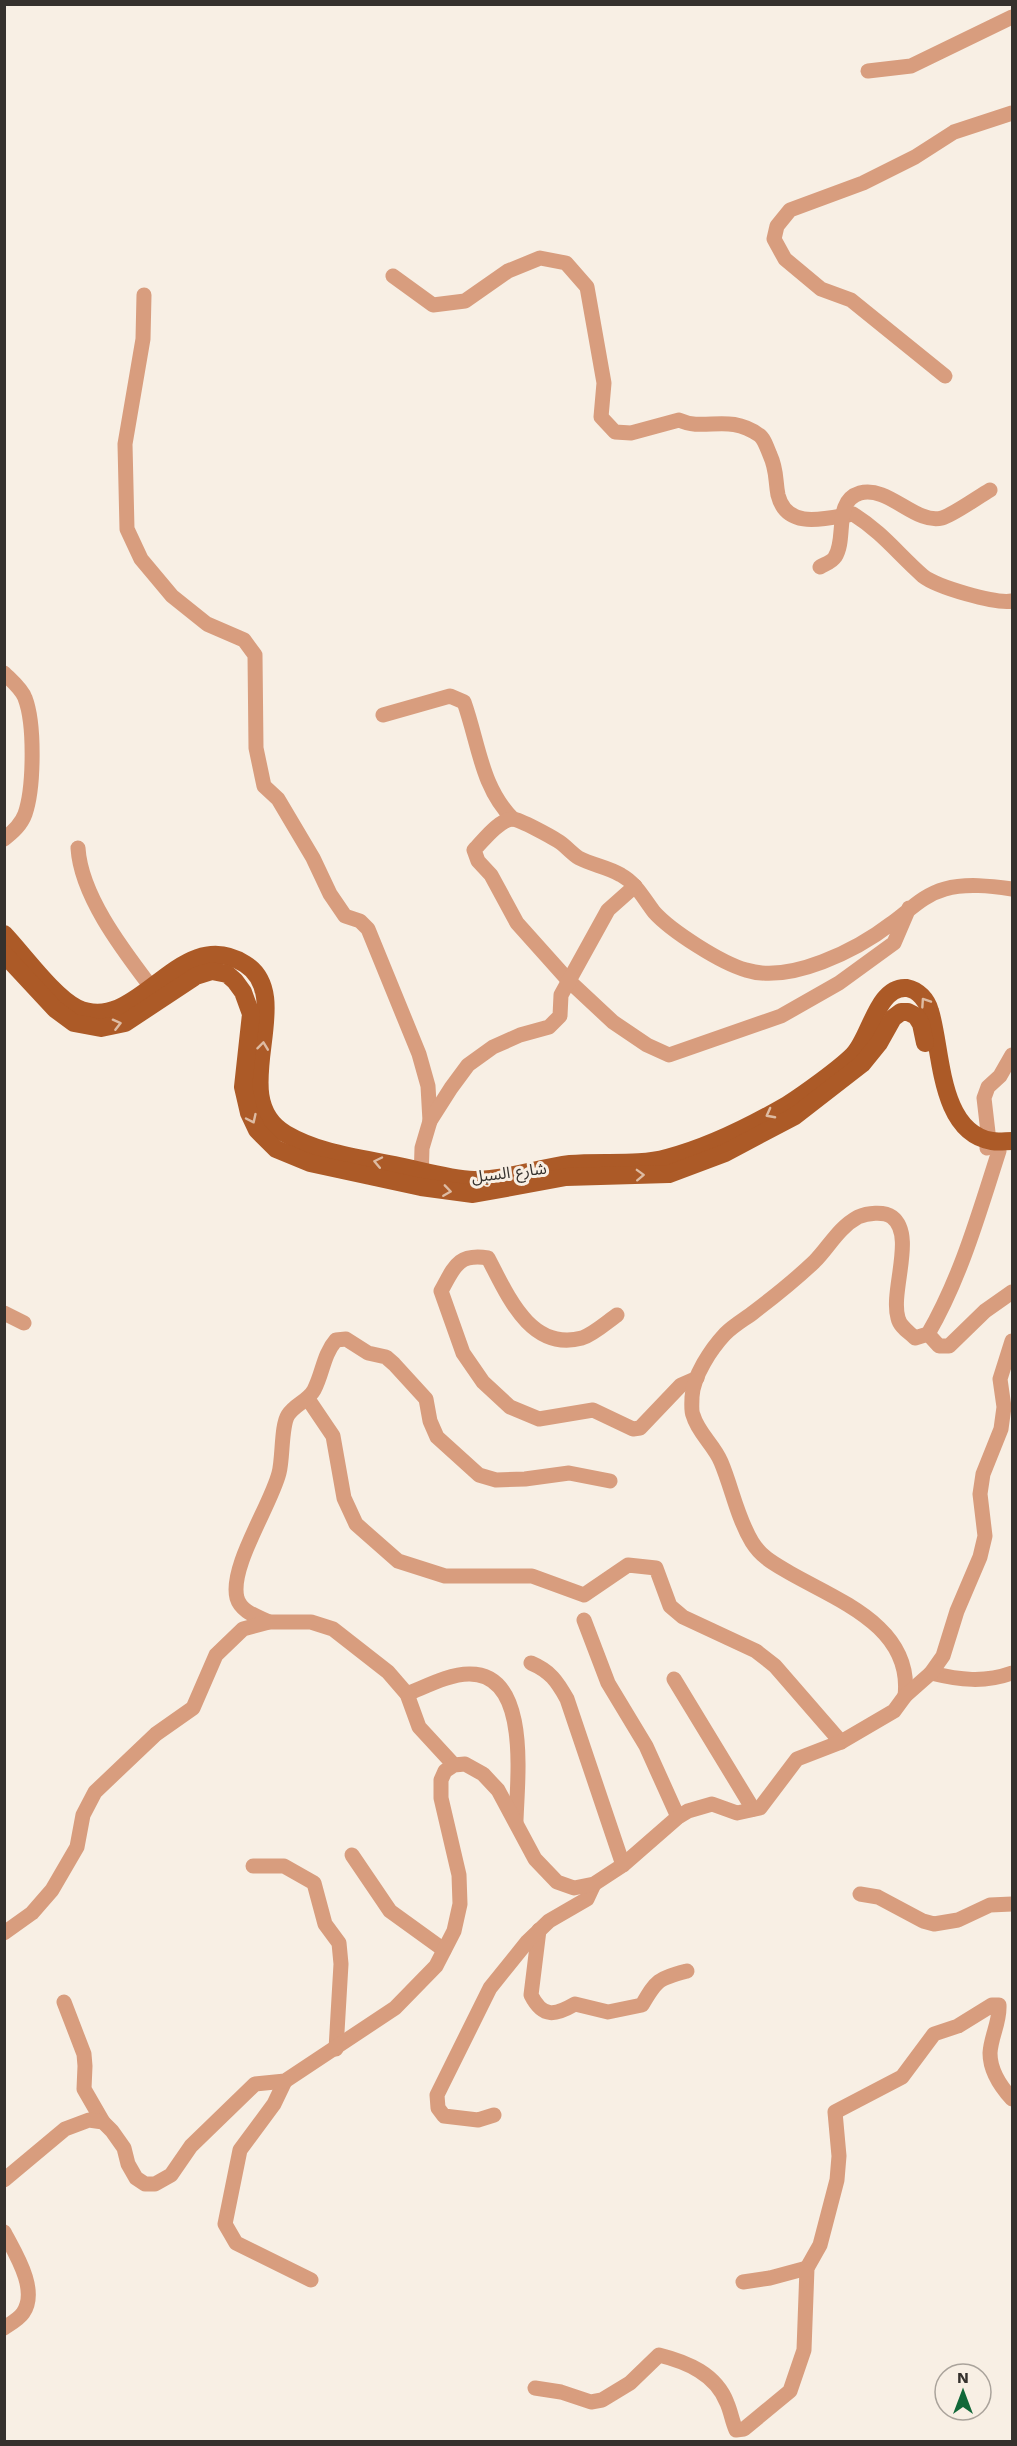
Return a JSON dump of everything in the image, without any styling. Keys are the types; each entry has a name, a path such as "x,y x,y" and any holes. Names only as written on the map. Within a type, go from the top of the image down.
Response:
{"main road":[{"name":"شارع السبل","path":"4,934 60,996 77,1008 96,1013 117,1009 192,959 211,953 230,956 250,967 263,986 266,1019 259,1087 262,1107 270,1121 282,1132 311,1147 473,1194 566,1177 669,1174 725,1153 795,1116 862,1064 879,1043 893,1018 901,1012 908,1012 916,1016 921,1024 933,1088 945,1110 961,1130 1000,1146"},
{"name":"شارع السبل","path":"4,954 55,1009 74,1023 101,1028 125,1023 196,976 212,971 226,974 243,992 251,1014 243,1087 249,1113 257,1130 276,1149 310,1163 421,1179"}],"street":[{"path":"868,71 911,66 1012,17"},
{"path":"945,376 851,300 821,289 785,259 774,239 777,226 790,210 863,183 915,157 954,132 1012,113"},
{"path":"393,276 433,305 465,301 508,271 540,258 566,263 586,287 604,383 601,417 615,432 631,433 679,420 688,424 732,422 760,435 777,468 779,496 790,515 805,520 853,514 875,527 925,578 976,597 1012,601"},
{"path":"144,295 142,339 125,444 127,529 141,559 172,596 207,624 244,640 255,656 256,748 264,786 278,800 313,858 330,894 345,916 360,921 368,929 419,1054 428,1086 430,1121"},
{"path":"820,567 834,560 841,545 842,515 846,503 860,493 877,493 930,518 942,518 990,490"},
{"path":"4,673 25,696 32,726 32,756 25,814 18,827 4,839"},
{"path":"383,716 450,696 464,702 488,783 501,807 513,819 558,841 578,857 622,875 635,886 656,913 680,934 745,970 778,974 841,955 870,939 928,896 946,889 988,886 1012,889"},
{"path":"513,819 504,821 474,850 477,861 491,875 517,923 568,980 613,1022 647,1046 669,1055 781,1016 839,983 894,943 909,908"},
{"path":"78,848 79,863 104,919 119,946 151,987"},
{"path":"421,1179 422,1148 430,1121 468,1065 493,1047 520,1035 549,1027 560,1016 561,995 608,910 635,886"},
{"path":"905,1696 907,1678 903,1659 876,1623 767,1560 753,1544 741,1520 720,1459 692,1415 692,1395 697,1378 725,1334 815,1261 838,1232 859,1216 882,1212 893,1218 900,1227 902,1256 897,1278 898,1318 901,1325 915,1338 928,1334 954,1282 1000,1146 984,1098 988,1087 1000,1076 1012,1055"},
{"path":"617,1315 583,1337 564,1339 539,1334 516,1310 488,1258 473,1256 456,1265 441,1292 463,1353 483,1382 510,1407 539,1419 593,1410 633,1429 640,1428 681,1385 697,1378"},
{"path":"928,1334 939,1346 949,1346 985,1311 1012,1292"},
{"path":"4,1313 24,1323"},
{"path":"269,1622 245,1610 237,1599 236,1586 241,1565 279,1473 287,1416 300,1403 308,1399 315,1389 328,1349 336,1340 346,1339 368,1353 386,1357 420,1390 426,1399 430,1421 437,1437 479,1475 496,1480 569,1473 610,1481"},
{"path":"64,2002 84,2054 84,2089 103,2122 124,2148 128,2164 136,2178 145,2184 155,2184 171,2175 191,2146 255,2084 285,2081 336,2049 396,2008 436,1966 454,1931 460,1904 459,1875 441,1798 441,1780 446,1771 454,1765 465,1764 483,1774 498,1790 536,1858 557,1882 574,1888 594,1884 623,1865 688,1811 712,1804 737,1813 760,1808 797,1759 841,1742 894,1711 905,1696 931,1673 943,1656 967,1584 980,1557 985,1536 980,1494 982,1474 1008,1408 1000,1379 1012,1341"},
{"path":"308,1399 333,1436 344,1498 356,1524 398,1561 445,1576 532,1576 584,1595 628,1565 656,1568 670,1606 692,1621 756,1651 775,1666 841,1742"},
{"path":"584,1620 608,1683 646,1746 678,1817"},
{"path":"4,1933 32,1912 52,1890 77,1847 83,1815 95,1792 156,1734 194,1708 216,1655 243,1629 269,1622 312,1622 333,1629 388,1672 407,1694 419,1727 454,1765"},
{"path":"531,1663 545,1669 557,1679 567,1699 623,1865"},
{"path":"931,1673 962,1681 987,1680 1012,1673"},
{"path":"407,1694 469,1674 488,1678 504,1692 512,1707 517,1735 516,1823"},
{"path":"674,1679 753,1809"},
{"path":"352,1855 390,1911 444,1950"},
{"path":"253,1866 285,1866 314,1883 326,1924 339,1943 341,1964 336,2049"},
{"path":"494,2115 477,2120 444,2116 438,2108 437,2095 490,1988 539,1930 549,1921 586,1899 594,1884"},
{"path":"860,1894 878,1897 923,1921 934,1924 958,1920 990,1905 1012,1904"},
{"path":"539,1930 531,1995 535,2004 548,2013 559,2013 576,2004 608,2012 642,2005 655,1983 663,1977 687,1971"},
{"path":"535,2388 561,2392 591,2402 602,2400 630,2383 659,2355 682,2361 699,2369 720,2389 736,2430 744,2429 790,2391 804,2350 807,2268 820,2245 837,2180 839,2156 835,2112 902,2077 934,2034 958,2026 992,2005 999,2005 1000,2017 990,2052 994,2074 1007,2085 1012,2099"},
{"path":"995,2034 1011,2029"},
{"path":"285,2081 274,2104 240,2150 225,2224 236,2243 311,2280"},
{"path":"4,2180 65,2129 89,2120 103,2122"},
{"path":"4,2232 25,2271 29,2300 23,2314 4,2328"},
{"path":"743,2282 770,2278 807,2268"}]}
